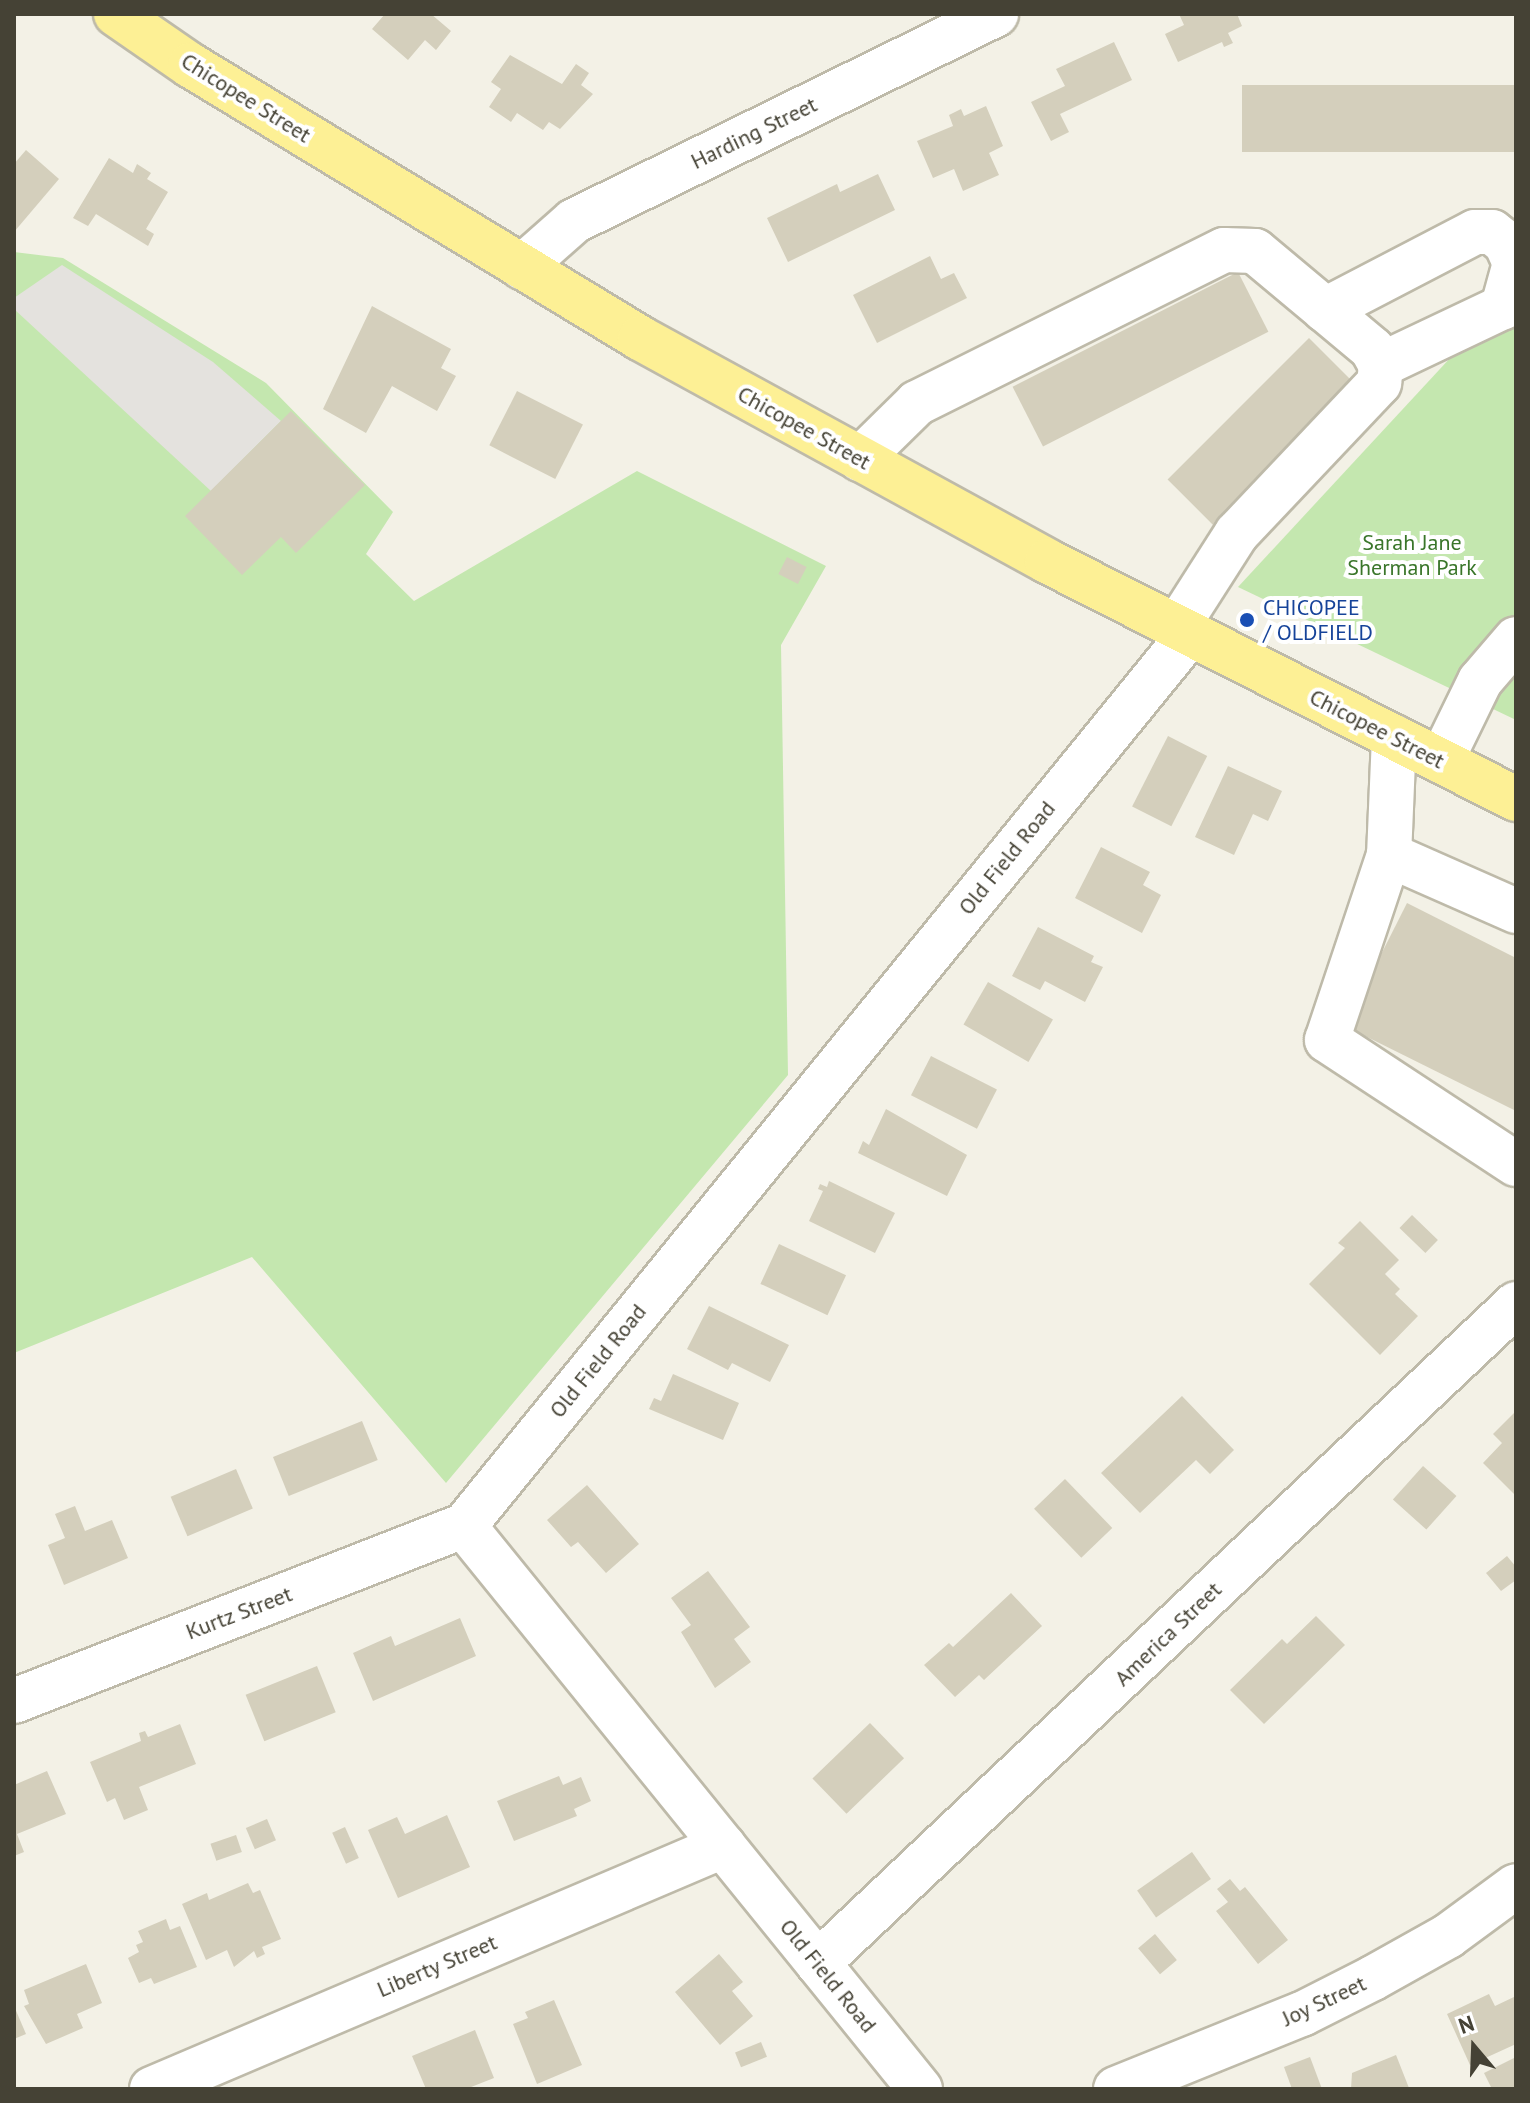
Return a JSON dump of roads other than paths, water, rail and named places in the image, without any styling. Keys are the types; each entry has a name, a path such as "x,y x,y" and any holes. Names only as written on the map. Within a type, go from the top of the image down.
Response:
{"main road":[{"name":"Chicopee Street","path":"116,14 190,65 522,267 860,459 1183,630 1516,799"}],"street":[{"name":"Harding Street","path":"522,267 574,221 996,14"},
{"path":"860,459 917,403 1230,247 1255,251 1325,310 1372,349 1381,365 1503,307 1515,268 1506,243 1492,232 1475,232 1325,310"},
{"name":"Old Field Road","path":"920,2089 464,1526 1183,630 1237,533 1376,389 1381,365"},
{"path":"1441,761 1487,668 1516,639"},
{"path":"1394,737 1389,855 1327,1040 1516,1164"},
{"path":"1389,855 1516,911"},
{"name":"America Street","path":"818,1963 1516,1304"},
{"name":"Kurtz Street","path":"14,1701 464,1526"},
{"name":"Liberty Street","path":"152,2089 723,1846"},
{"name":"Joy Street","path":"1116,2089 1302,2014 1373,1978 1448,1936 1516,1886"}],"place":[{"name":"CHICOPEE / OLDFIELD","path":"1247,620"}],"park label":[{"name":"Sarah Jane Sherman Park","path":"1412,554"}]}
